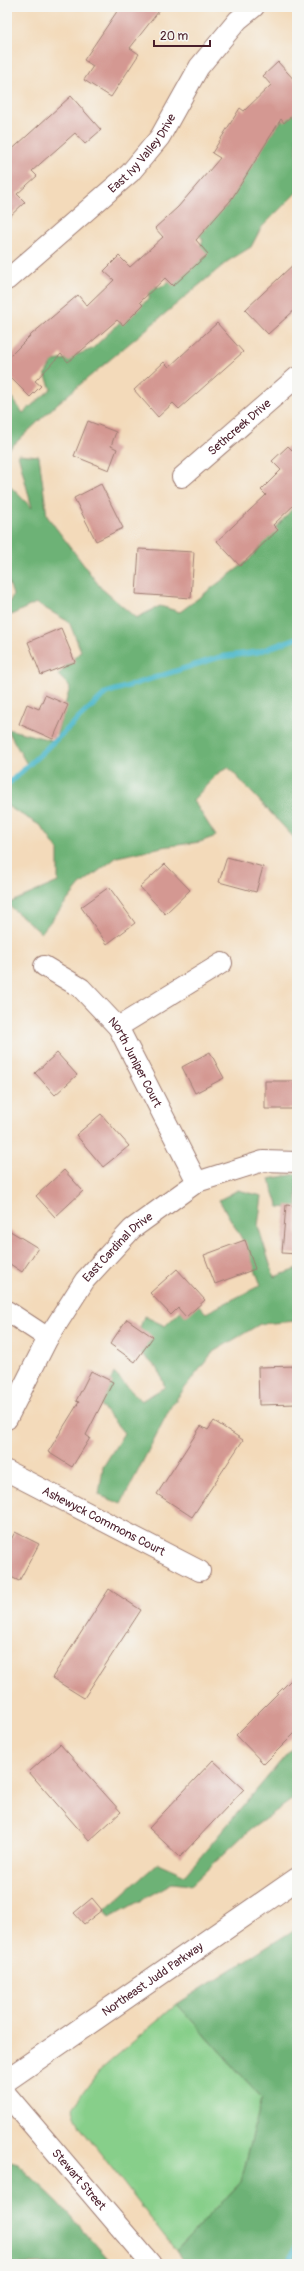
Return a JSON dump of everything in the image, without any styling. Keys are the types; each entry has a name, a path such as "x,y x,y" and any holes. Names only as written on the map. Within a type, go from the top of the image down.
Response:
{"highway":[{"name":"Northeast Judd Parkway","path":"7,2080 297,1879"}],"street":[{"name":"East Ivy Valley Drive","path":"8,276 130,173 160,137 199,67 238,20 254,7"},
{"name":"Sethcreek Drive","path":"182,477 297,377"},
{"path":"118,1027 222,963"},
{"name":"North Juniper Court","path":"44,966 81,988 118,1027 197,1182"},
{"name":"East Cardinal Drive","path":"7,1419 48,1338 85,1280 132,1229 197,1182 262,1161 297,1162"},
{"path":"7,1311 48,1338"},
{"name":"Ashewyck Commons Court","path":"7,1471 200,1572"},
{"name":"Stewart Street","path":"7,2095 151,2264"}],"green space":[{"path":"297,98 297,192 261,228 251,247 228,261 58,403 7,451 7,391 23,413 51,389 45,374 53,361 65,359 92,349 123,319 150,298 141,279 160,288 193,264 203,240 187,216 207,217 227,207 237,179 292,107"},
{"path":"18,454 39,456 47,516 101,588 136,618 160,606 180,612 249,560 297,503 297,841 228,767 217,774 193,800 216,836 200,842 162,847 117,857 80,885 41,933 7,904 58,882 58,850 41,826 7,806 8,792 11,783 29,768 7,729 55,741 70,687 58,675 81,651 69,622 36,603 7,617 7,607 13,595 7,577 7,483 32,508"},
{"path":"297,1174 297,1209 279,1207 269,1179"},
{"path":"238,1190 262,1196 258,1226 274,1277 297,1269 297,1321 260,1324 213,1352 171,1406 121,1504 99,1495 103,1467 124,1433 100,1405 114,1373 141,1401 165,1387 158,1369 139,1351 138,1334 144,1316 165,1326 193,1299 206,1313 261,1285 245,1244 219,1200"},
{"path":"297,1742 297,1796 247,1832 191,1885 172,1883 109,1918 105,1910 158,1863 185,1875"},
{"path":"297,1928 297,2264 185,2264 176,2251 241,2182 262,2098 177,2004"},
{"path":"177,2004 262,2098 241,2182 176,2251 80,2127 72,2108 98,2072"},
{"path":"7,2161 18,2164 58,2202 113,2264 7,2264"}],"building":[{"path":"120,7 162,7 130,48 139,54 111,97 84,80 93,66 84,60"},
{"path":"278,62 297,83 297,111 284,123 281,119 231,200 196,240 208,254 173,286 165,278 140,302 143,305 123,325 117,320 68,362 61,354 35,381 41,386 30,397 7,374 7,359 32,334 78,295 87,306 114,280 104,271 119,256 130,267 163,237 155,228 178,207 220,158 212,153 240,108 244,111 271,85 263,76"},
{"path":"71,96 101,130 85,144 75,133 32,171 37,176 17,194 25,202 7,219 7,154"},
{"path":"297,261 297,308 268,334 245,310"},
{"path":"217,323 243,352 179,409 173,403 158,417 134,390 164,362 169,367"},
{"path":"88,421 116,432 111,446 117,449 109,470 74,456"},
{"path":"288,446 297,455 297,502 273,525 278,530 240,566 217,541 266,495 261,490 281,470 272,461"},
{"path":"101,484 123,528 96,541 74,498"},
{"path":"139,549 194,552 191,598 136,594"},
{"path":"61,628 75,662 41,675 28,642"},
{"path":"45,695 68,705 53,739 19,724 27,704 39,709"},
{"path":"227,857 263,867 256,892 219,882"},
{"path":"165,864 190,890 165,914 140,887"},
{"path":"109,887 135,923 107,944 81,907"},
{"path":"210,1052 224,1078 195,1093 182,1067"},
{"path":"57,1053 77,1075 55,1095 35,1073"},
{"path":"265,1081 297,1081 297,1109 265,1109"},
{"path":"101,1114 129,1146 103,1167 76,1135"},
{"path":"64,1170 83,1191 55,1217 36,1196"},
{"path":"286,1205 297,1206 297,1254 282,1253"},
{"path":"7,1229 38,1248 22,1272 7,1262"},
{"path":"245,1240 255,1269 215,1284 204,1255"},
{"path":"177,1269 205,1300 186,1317 178,1308 171,1315 150,1293"},
{"path":"127,1319 153,1337 135,1362 110,1344"},
{"path":"297,1366 297,1404 259,1405 258,1367"},
{"path":"91,1371 113,1382 86,1435 90,1438 72,1467 48,1452 79,1402 76,1401"},
{"path":"214,1421 243,1440 192,1517 157,1494 201,1426 208,1430"},
{"path":"15,1532 39,1544 19,1581 7,1575 7,1547"},
{"path":"109,1589 141,1610 84,1698 52,1678"},
{"path":"297,1674 297,1731 264,1764 236,1735"},
{"path":"60,1744 121,1812 89,1841 29,1772"},
{"path":"213,1760 244,1789 180,1857 149,1828"},
{"path":"92,1898 102,1910 84,1924 74,1913"}],"waterway":[{"path":"7,785 106,693 220,657 258,652 297,638"},
{"path":"289,2264 297,2243"}]}
